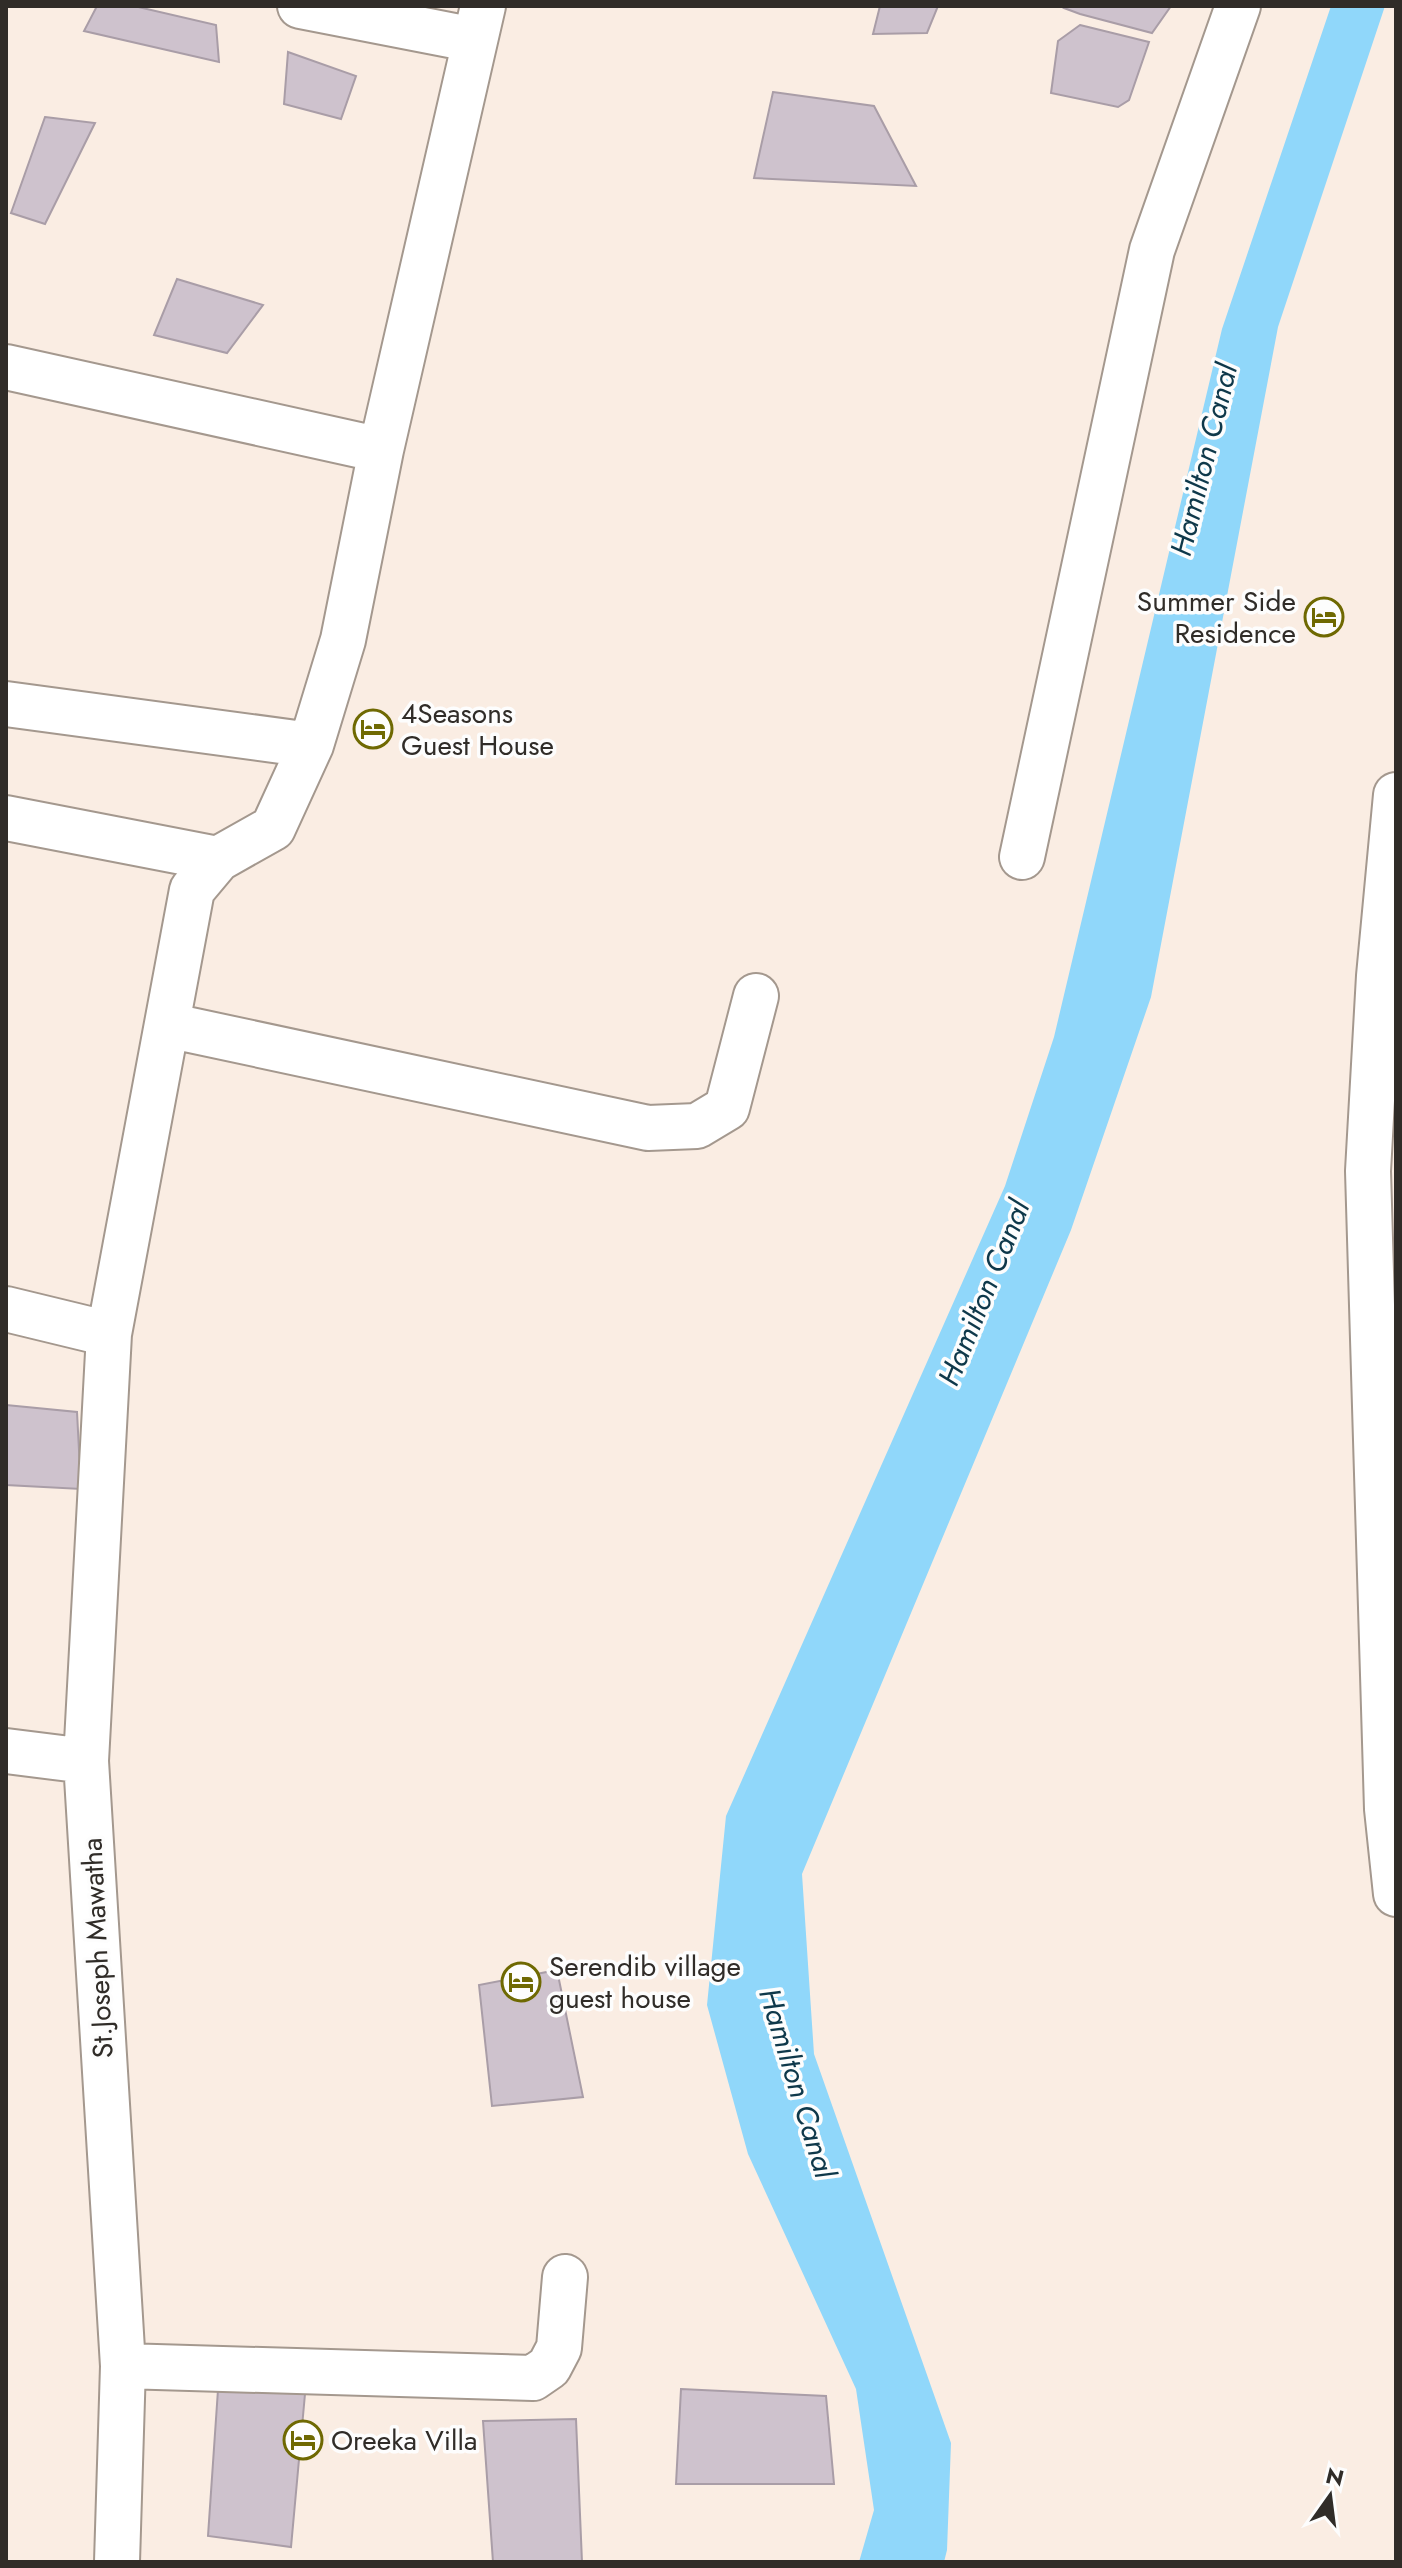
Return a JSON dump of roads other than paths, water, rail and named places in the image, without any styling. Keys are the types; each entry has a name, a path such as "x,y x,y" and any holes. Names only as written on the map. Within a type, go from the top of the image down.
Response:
{"street":[{"path":"6,818 218,859 273,828 311,745 343,640 381,450 479,23 300,6"},
{"path":"1022,857 1152,250 1238,6"},
{"path":"6,367 381,450"},
{"path":"6,704 311,745"},
{"path":"1396,795 1382,1171 1396,1894"},
{"name":"St.Joseph Mawatha","path":"117,2562 123,2366 86,1761 109,1334 192,890 218,859"},
{"path":"167,1025 648,1128 697,1126 727,1108 756,996"},
{"path":"6,1309 109,1334"},
{"path":"6,1751 86,1761"},
{"path":"123,2366 533,2378 549,2367 559,2348 565,2277"}],"water":[{"name":"Hamilton Canal","path":"1331,6 1385,6 1278,327 1151,997 1071,1230 802,1874 814,2054 951,2443 944,2562 859,2562 874,2510 856,2389 748,2154 707,2005 726,1816 1005,1186 1054,1037 1222,329"}],"place":[{"name":"Summer Side Residence","path":"1324,617"},
{"name":"4Seasons Guest House","path":"373,729"},
{"name":"Serendib village guest house","path":"521,1982"},
{"name":"Oreeka Villa","path":"303,2440"}]}
